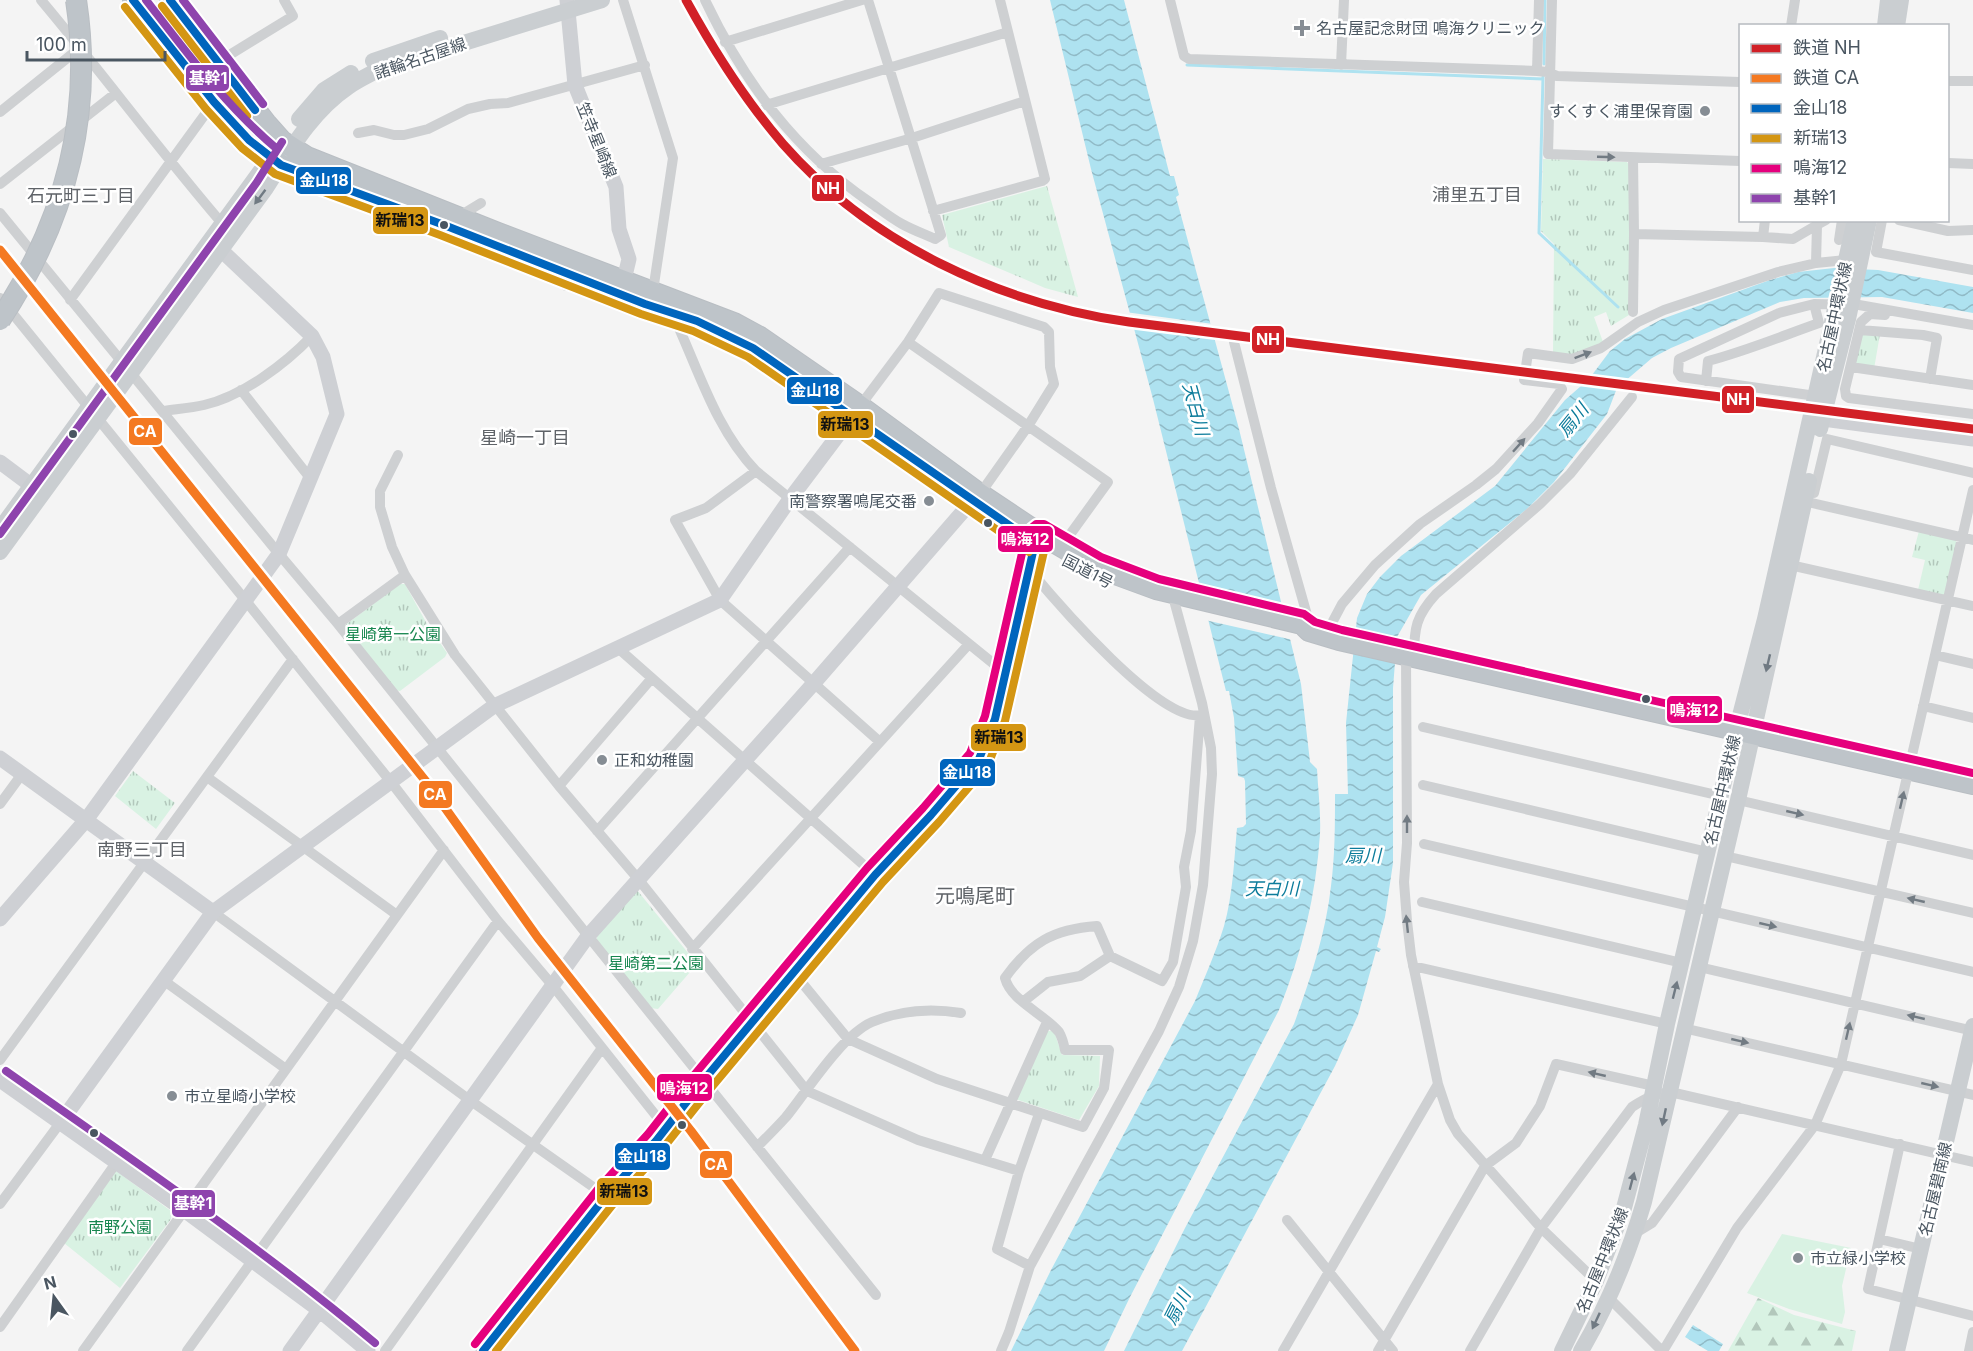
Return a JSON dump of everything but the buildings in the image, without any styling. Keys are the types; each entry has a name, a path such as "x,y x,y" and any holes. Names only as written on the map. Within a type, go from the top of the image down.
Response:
{"highway":[{"path":"0,297 38,225 49,197 61,153 67,117 69,74 64,0"},
{"path":"0,320 18,293 46,236 71,162 78,120 81,76 76,0"},
{"name":"国道1号","path":"133,0 214,102 249,140 567,279 697,321 753,348 856,411"},
{"name":"国道1号","path":"170,0 243,95 281,153 307,157 734,322 760,337 856,411 976,498 1038,539 1109,583 1154,600 1178,601"},
{"name":"国道1号","path":"1038,539 1061,547 1096,567 1178,601 1973,784"}],"main road":[{"name":"諸輪名古屋線","path":"0,552 37,489 226,228 266,188 281,153 323,108 347,88 380,69 566,3 602,0"},
{"path":"1885,24 1888,0"},
{"path":"1897,24 1901,0"},
{"name":"名古屋中環状線","path":"1562,1351 1596,1281 1630,1189 1659,1091 1683,1028 1699,967 1708,852 1721,796 1744,732 1794,566 1845,302 1855,222"},
{"name":"名古屋中環状線","path":"1851,263 1868,222"},
{"name":"諸輪名古屋線","path":"126,367 221,250 226,228"},
{"name":"名古屋中環状線","path":"1581,1351 1608,1297 1634,1234 1659,1091 1667,1024 1682,963 1725,856 1738,800 1744,732 1765,619 1816,396 1845,302"},
{"name":"諸輪名古屋線","path":"0,528 37,489"},
{"name":"名古屋碧南線","path":"1898,1351 1943,1155 1965,1093 1973,1029"}],"street":[{"path":"41,0 81,47 170,162 226,228"},
{"path":"218,62 293,16 284,0"},
{"path":"623,0 673,158 653,291 672,314 699,378 728,435 756,471 1005,673"},
{"path":"705,0 725,42 766,105 821,164 850,189 901,223 935,239 940,235 868,0"},
{"path":"725,42 862,0"},
{"path":"933,211 1045,179 1000,0"},
{"path":"1170,0 1184,56 1189,59 1537,71 1557,76 1739,82"},
{"path":"1341,64 1344,0"},
{"path":"1537,71 1539,0"},
{"path":"1552,0 1548,154 1739,161"},
{"path":"1791,24 1795,0"},
{"name":"笠寺星崎線","path":"566,3 575,85 616,187 620,230 629,259 624,280"},
{"path":"766,105 1008,32"},
{"path":"0,112 81,47"},
{"path":"358,133 374,130 404,135 428,129 468,109 508,103 645,65"},
{"path":"1949,81 1973,81"},
{"path":"0,184 116,93"},
{"path":"821,164 912,138 1025,101"},
{"path":"70,300 214,102"},
{"path":"1633,158 1633,312"},
{"path":"1949,163 1973,164"},
{"path":"458,217 481,202"},
{"path":"0,213 338,624 876,1295"},
{"path":"1763,237 1765,222"},
{"path":"1839,240 1842,222"},
{"path":"1882,222 1876,252 1973,270"},
{"path":"1916,222 1933,224 1948,231 1973,230"},
{"path":"1634,234 1793,239 1822,223"},
{"path":"1816,263 1822,223"},
{"path":"0,919 86,820 279,554 337,414 323,357 312,336 221,250"},
{"path":"1315,633 1375,565 1420,524 1476,485 1516,448 1538,423 1562,389 1559,384 1524,380 1528,353 1572,359 1601,348 1638,322 1678,304 1778,272 1816,263 1851,263"},
{"path":"0,1204 213,912 494,706 720,600 790,499 908,342 939,293 1044,327 1049,332 1050,367 1054,384 1028,426 976,498 588,936 290,1351"},
{"path":"0,297 293,659 498,921 665,1127"},
{"path":"1816,396 1681,377 1678,372 1678,360 1779,313 1814,304 1845,302 1973,325"},
{"path":"1706,381 1708,361 1745,351 1774,338 1819,323 1814,304"},
{"path":"1903,312 1891,316 1870,314 1861,322 1845,392 1850,398 1973,414"},
{"path":"1860,330 1937,338 1930,379"},
{"path":"163,411 207,404 241,390 268,374 312,336"},
{"path":"908,342 1108,482 1061,547"},
{"path":"1234,342 1271,488 1315,633"},
{"path":"1851,368 1973,385"},
{"path":"241,390 310,478"},
{"path":"1596,1281 1541,1228 1458,1134 1450,1120 1438,1084 1413,966 1404,882 1407,843 1408,655 1417,619 1423,608 1436,594 1540,504 1570,474 1632,397"},
{"path":"1823,419 1973,439"},
{"path":"1973,473 1827,439 1812,504 1794,566 1973,606"},
{"path":"398,455 380,491 380,507 392,546 405,575 455,655 807,1090 918,1140 1019,1171"},
{"path":"0,462 37,489"},
{"path":"756,471 706,508 675,520 720,600 880,742"},
{"path":"1608,1297 1662,1351 1737,1228 1815,1125 1841,1064 1947,601 1967,539 1973,490"},
{"path":"1812,504 1967,539"},
{"path":"483,1351 606,1196 656,1141 665,1127 875,875 932,815 979,759 995,719 1038,539"},
{"path":"597,831 850,547"},
{"path":"1029,569 1119,667 1160,701 1184,715 1202,715"},
{"path":"338,624 405,575"},
{"path":"1001,1351 1010,1332 1030,1266 1159,1031 1179,987 1192,941 1203,885 1212,774 1211,748 1178,601"},
{"path":"692,948 969,644"},
{"path":"619,649 875,875"},
{"path":"1935,655 1973,664"},
{"path":"0,1060 293,659"},
{"path":"559,786 652,678"},
{"path":"1923,706 1973,718"},
{"path":"794,974 848,1039 937,1079 1083,1126 1104,1088 1109,1050 1065,1050 1060,1034 1012,993 1005,978 1020,956 1048,936 1076,927 1096,926 1110,956 1162,981 1173,962 1186,887 1184,867 1191,831 1202,715"},
{"path":"1423,727 1721,796"},
{"path":"0,758 471,1101 606,1196"},
{"path":"0,804 22,774"},
{"path":"207,777 397,915"},
{"path":"1423,785 1708,852"},
{"path":"1738,800 1973,855"},
{"path":"1424,844 1973,972"},
{"path":"83,1351 444,850"},
{"path":"1725,856 1973,913"},
{"path":"1422,902 1682,963"},
{"path":"187,1351 498,921"},
{"path":"1024,1001 1048,982 1080,976 1110,956"},
{"path":"1413,966 1667,1024"},
{"path":"1699,967 1973,1029"},
{"path":"163,980 286,1069"},
{"path":"758,1147 784,1119 848,1039 870,1023 912,1011 937,1009 962,1013"},
{"path":"985,1160 1047,1022"},
{"path":"1683,1028 1965,1093"},
{"path":"385,1351 602,1048"},
{"path":"1378,1351 1485,1166 1516,1143 1540,1106 1556,1064 1659,1091 1738,1107 1973,1162"},
{"path":"0,1080 184,1210 320,1310 368,1351"},
{"path":"1283,1351 1438,1084"},
{"path":"1470,1351 1541,1228 1632,1107 1659,1091"},
{"path":"1634,1234 1652,1223 1738,1107"},
{"path":"1030,1266 997,1249 1019,1171 1040,1114"},
{"path":"1900,1144 1868,1289 1909,1299 1917,1304 1973,1317"},
{"path":"0,1327 116,1163"},
{"path":"1287,1220 1393,1351"},
{"path":"1879,1239 1921,1250"},
{"path":"1969,1351 1973,1332"}],"green space":[{"path":"1543,159 1627,162 1629,165 1629,315 1611,326 1606,312 1594,317 1603,342 1574,356 1553,353 1554,244 1541,231"},
{"path":"1047,186 1078,297 1045,288 949,247 942,215"},
{"path":"1880,334 1874,369 1854,362 1861,335"},
{"path":"1919,531 1955,539 1958,545 1946,593 1942,596 1918,590 1925,560 1912,557"},
{"name":"星崎第一公園","path":"400,584 405,584 427,624 447,653 445,657 400,691 394,690 344,626"},
{"path":"133,771 175,803 156,829 115,796"},
{"name":"星崎第二公園","path":"637,890 697,964 658,1009 650,1008 597,940 597,935"},
{"path":"1045,1031 1054,1031 1062,1055 1100,1056 1099,1086 1079,1120 1015,1099"},
{"name":"南野公園","path":"116,1171 171,1211 171,1219 120,1288 64,1243"},
{"path":"1782,1234 1851,1248 1842,1286 1845,1312 1842,1324 1789,1309 1747,1293"},
{"path":"1758,1298 1794,1315 1856,1331 1852,1351 1728,1351"}],"water":[{"name":"天白川","path":"1050,0 1124,0 1170,176 1174,176 1179,195 1176,197 1239,429 1301,684 1310,762 1317,769 1320,818 1318,857 1307,924 1295,967 1279,1010 1104,1351 1011,1351 1051,1270 1195,1001 1221,936 1227,914 1237,828 1246,824 1245,781 1244,778 1238,776 1234,718 1229,691 1226,691 1153,399 1091,169"},
{"name":"扇川","path":"1834,268 1878,270 1973,287 1973,313 1882,297 1804,298 1780,302 1671,348 1652,358 1617,388 1607,414 1554,482 1527,509 1421,595 1397,637 1393,688 1393,863 1385,917 1377,947 1381,949 1379,952 1376,951 1358,1015 1335,1066 1182,1351 1124,1351 1185,1228 1294,1024 1311,973 1321,939 1331,886 1335,794 1348,794 1346,723 1357,618 1367,594 1401,556 1495,486 1565,400 1589,379 1610,351 1625,339 1662,319 1770,280 1798,272"},
{"path":"1693,1325 1723,1344 1719,1351 1708,1351 1685,1337"}],"pier":[{"path":"1125,312 1213,324 1217,339 1130,327"},
{"path":"1198,592 1286,613 1293,640 1205,620"}],"waterway":[{"path":"1544,64 1545,0"},
{"path":"1187,65 1543,79"},
{"path":"1543,77 1539,233 1618,307"}],"rail line":[{"name":"NH","path":"686,0 743,93 783,144 818,180 856,211 897,239 985,284 1032,300 1080,313 1129,322 1973,429"},
{"name":"CA","path":"0,250 428,784 538,938 691,1131 855,1351"}],"transit line":[{"name":"金山18","path":"133,0 214,102 249,140 281,165 444,225 645,304 697,321 753,348 1035,543"},
{"name":"基幹1","path":"146,0 224,97 277,149"},
{"name":"金山18","path":"170,0 255,110"},
{"name":"基幹1","path":"183,0 263,104"},
{"name":"新瑞13","path":"162,6 247,116"},
{"name":"新瑞13","path":"125,7 206,109 242,148 275,174 440,235 641,314 693,331 748,357 1029,552"},
{"name":"基幹1","path":"0,534 257,182 282,142"},
{"name":"鳴海12","path":"475,1344 598,1189 648,1134 695,1074 867,868 970,753 985,716 1025,540 1031,528 1036,524 1044,524 1101,557 1159,579 1304,614 1315,622 1342,630 1973,773"},
{"name":"金山18","path":"483,1351 606,1196 656,1141 703,1081 875,875 979,759 995,719 1035,543 1040,534"},
{"name":"新瑞13","path":"496,1351 614,1203 664,1147 883,882 988,765 1005,721 1045,547 1049,539"},
{"name":"基幹1","path":"6,1071 240,1237 375,1343"}],"place":[{"name":"名古屋記念財団 鳴海クリニック","path":"1302,28"},
{"name":"すくすく浦里保育園","path":"1705,111"},
{"name":"南警察署鳴尾交番","path":"929,501"},
{"name":"正和幼稚園","path":"602,760"},
{"name":"市立星崎小学校","path":"172,1096"},
{"name":"市立緑小学校","path":"1798,1258"}],"district":[{"name":"浦里五丁目","path":"1477,194"},
{"name":"石元町三丁目","path":"81,195"},
{"name":"星崎一丁目","path":"525,437"},
{"name":"南野三丁目","path":"142,849"},
{"name":"元鳴尾町","path":"975,896"}]}
